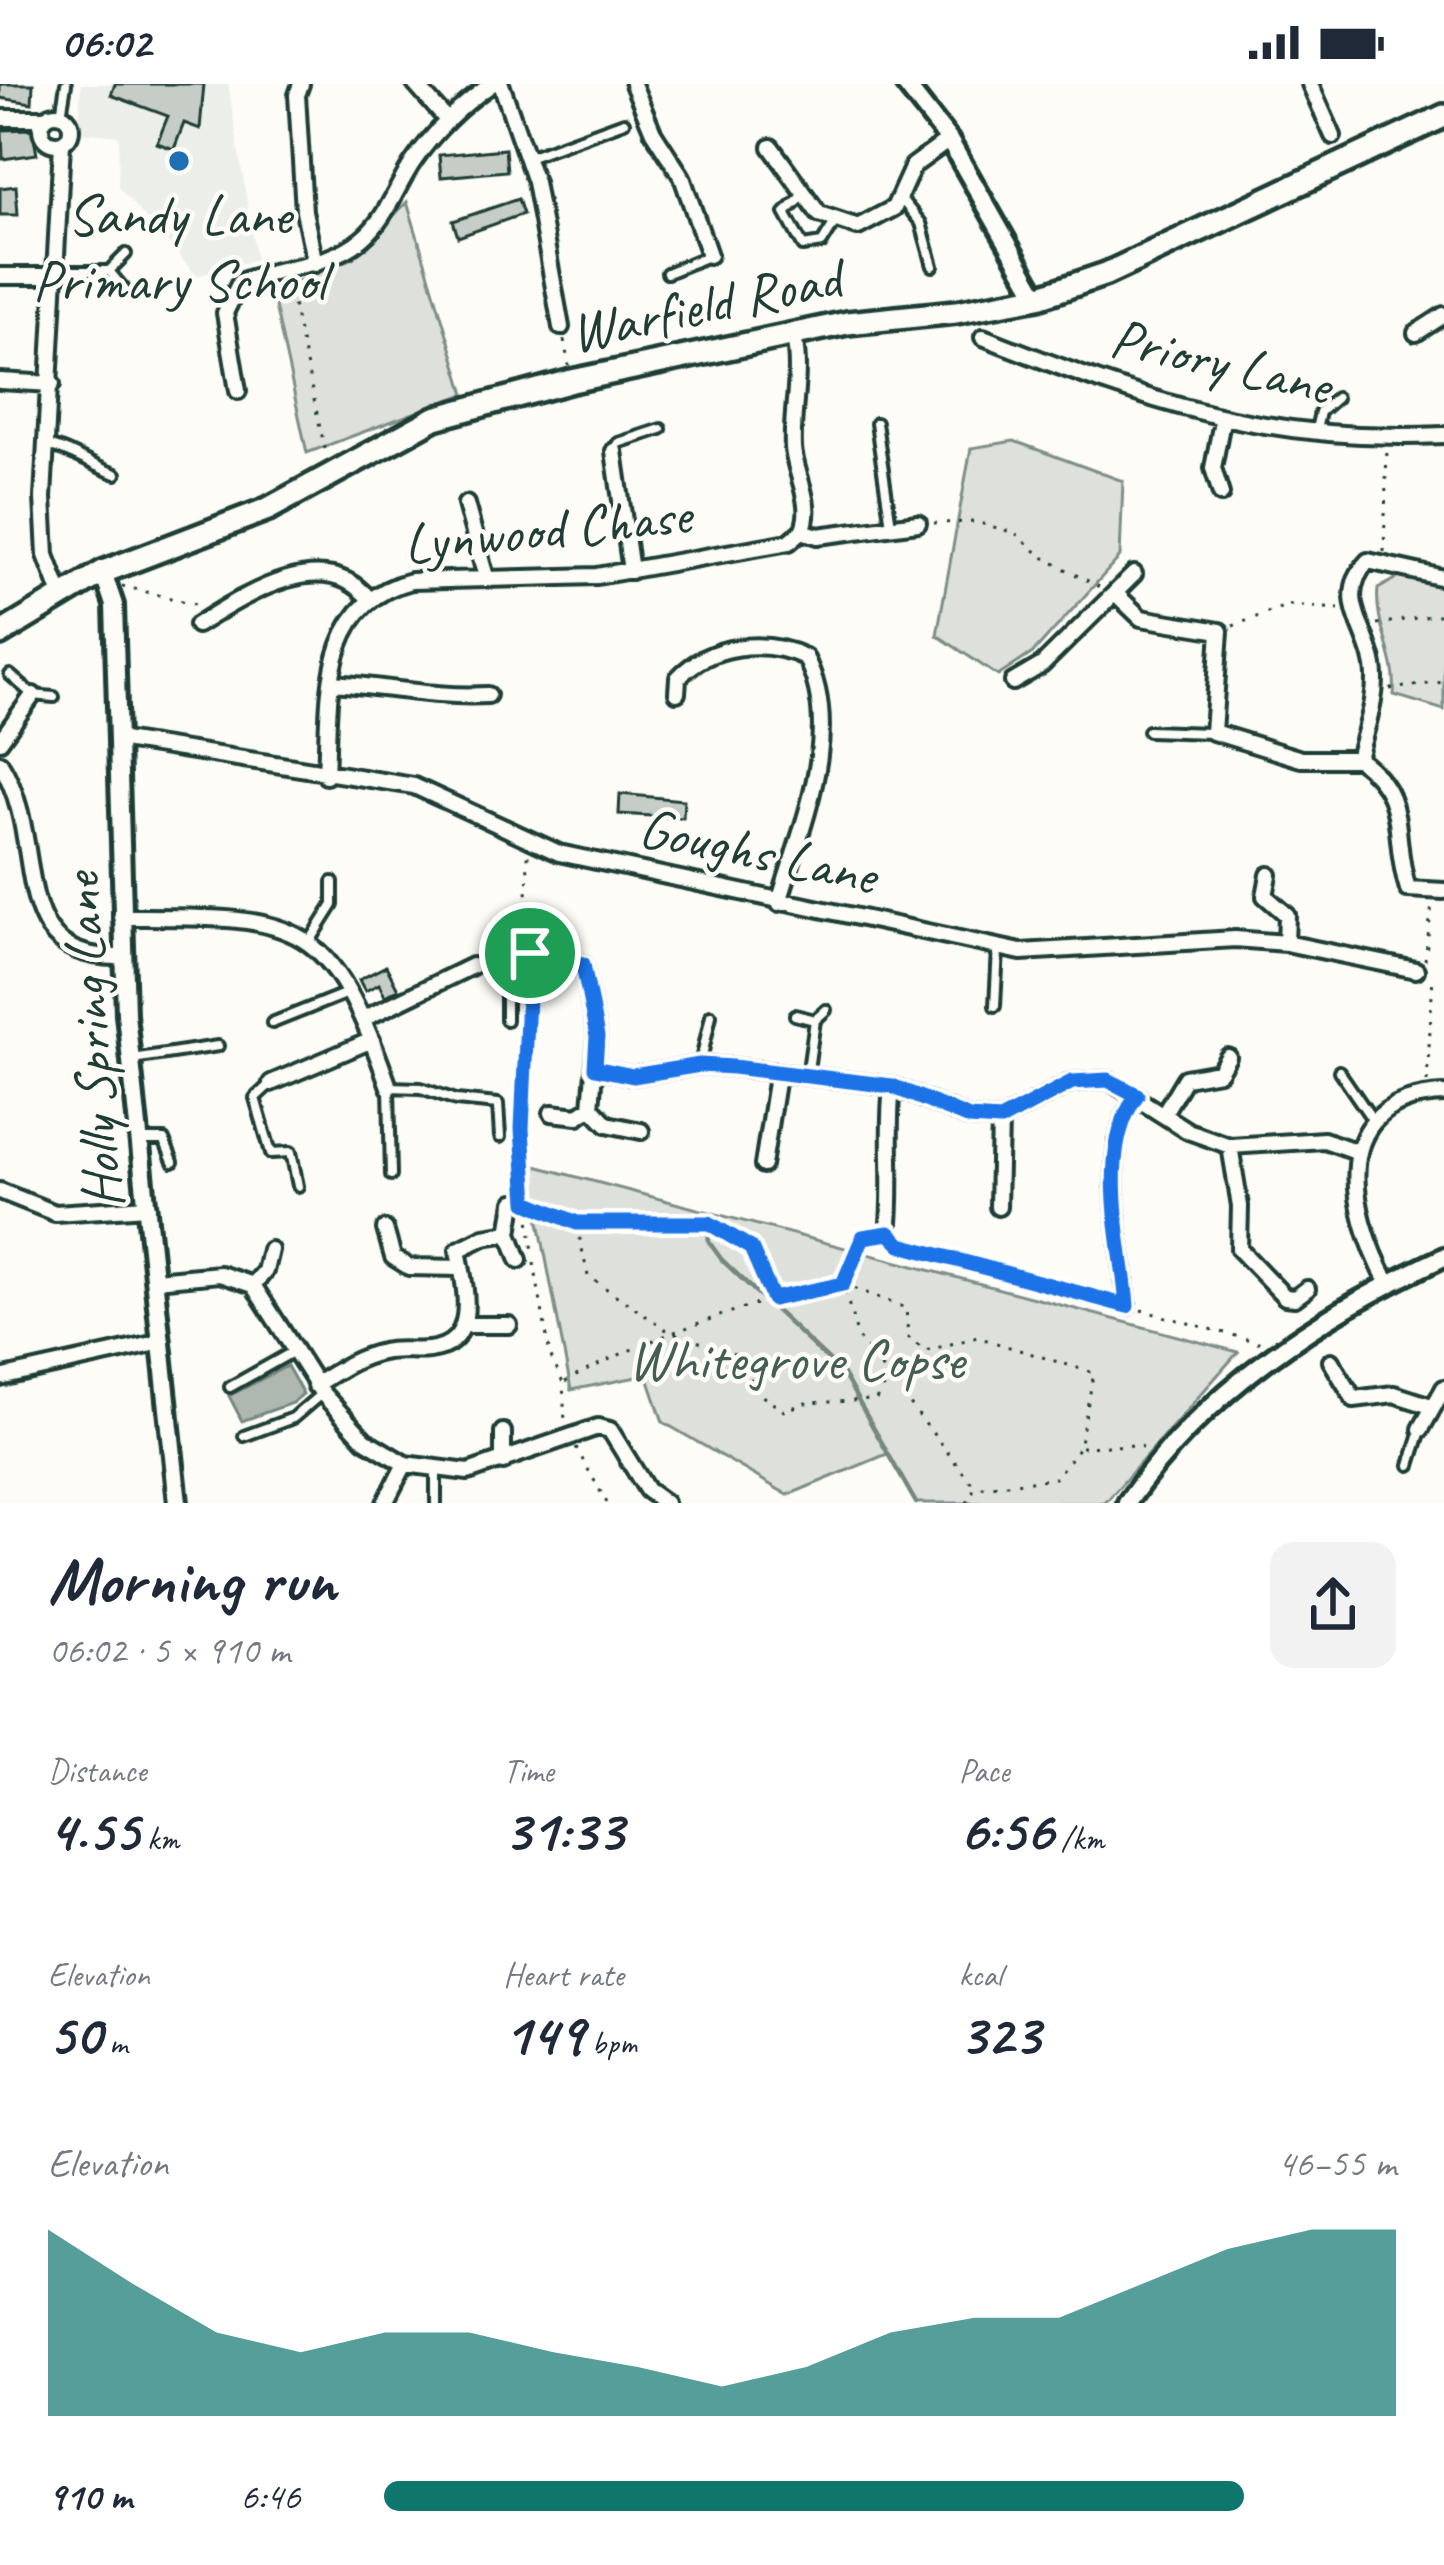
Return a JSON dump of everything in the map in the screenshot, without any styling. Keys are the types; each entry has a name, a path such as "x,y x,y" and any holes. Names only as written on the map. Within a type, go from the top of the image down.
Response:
{"main road":[{"name":"Warfield Road","path":"0,634 61,595 112,579 268,509 435,418 572,381 794,336 1038,297 1106,274 1444,116"}],"street":[{"path":"302,84 297,95 304,211 315,264"},
{"path":"415,84 446,119"},
{"path":"238,391 227,344 230,295 241,282 284,267 315,264 360,241 385,215 411,165 446,119 492,84"},
{"path":"501,84 526,158 561,327"},
{"path":"633,84 653,132 682,176 709,255"},
{"path":"1310,84 1333,136"},
{"path":"914,87 1038,297"},
{"path":"53,117 44,137 62,142"},
{"path":"0,118 53,117 71,126 62,142 44,539 61,595"},
{"path":"772,147 803,196 835,223 858,227 878,220 900,198 913,166 949,140"},
{"path":"0,277 58,273"},
{"path":"1416,333 1444,315"},
{"path":"794,336 801,387 794,448 807,516 802,531"},
{"name":"Priory Lane","path":"983,338 1108,386 1222,421 1315,436 1444,435"},
{"path":"0,381 52,384"},
{"path":"1221,494 1213,468 1222,421"},
{"path":"614,452 631,572"},
{"path":"466,505 486,577"},
{"name":"Lynwood Chase","path":"326,776 335,645 370,600 411,581 631,572 789,542 802,531 818,536 918,523"},
{"path":"1358,759 1374,692 1374,664 1351,610 1360,571 1369,561 1381,561 1444,578"},
{"path":"202,616 286,579 318,572 344,577 370,600"},
{"path":"1013,682 1042,664 1133,574"},
{"name":"Holly Spring Lane","path":"112,579 122,957 178,1503"},
{"path":"1116,594 1141,617 1220,631 1214,731 1301,759 1358,759 1382,776 1392,792 1408,889 1444,891"},
{"path":"677,693 678,678 692,663 761,645 806,657 817,678 823,727 816,770 779,903"},
{"path":"331,683 411,687 454,697 488,694"},
{"path":"0,741 34,695"},
{"name":"Goughs Lane","path":"118,739 326,776 414,786 529,842 779,903 998,948 1021,952 1234,939 1286,943 1394,969 1418,970"},
{"path":"0,763 16,790 30,904 42,933 73,955 122,957"},
{"path":"1269,874 1265,896 1287,915 1286,943"},
{"path":"121,917 255,919 309,943 324,955 363,1019 388,1088"},
{"path":"552,1113 578,1116 591,1107 597,1037 583,964"},
{"path":"363,1019 472,966"},
{"path":"271,1083 372,1040"},
{"path":"1164,1113 1185,1078 1219,1072 1228,1057"},
{"path":"595,1068 633,1076 700,1065 892,1086 969,1118 1000,1120 1072,1082 1108,1080 1188,1131 1230,1146 1324,1140 1358,1152"},
{"path":"763,1165 777,1076"},
{"path":"889,1233 892,1202 886,1133 892,1086"},
{"path":"1388,1283 1356,1208 1352,1179 1358,1152 1374,1124 1426,1095 1444,1094"},
{"path":"1127,1306 1116,1215 1117,1123 1137,1095"},
{"path":"591,1107 608,1124 641,1131"},
{"path":"998,1207 1000,1120"},
{"path":"1230,1146 1240,1206 1239,1249 1285,1297 1295,1298 1307,1289"},
{"path":"1,1194 31,1207 77,1215 148,1207"},
{"path":"519,1260 509,1233 521,1202"},
{"path":"385,1229 393,1257 409,1267 461,1268"},
{"path":"319,1389 352,1362 385,1351 435,1350 464,1325 468,1303 458,1250 484,1237 509,1233"},
{"path":"253,1285 265,1270 270,1250"},
{"path":"1127,1503 1160,1461 1260,1365 1344,1305 1444,1257"},
{"path":"155,1280 220,1274 253,1285 319,1389 365,1440 405,1464 436,1472 468,1472 598,1427 610,1430 647,1490 665,1503"},
{"path":"464,1325 508,1325"},
{"path":"0,1378 161,1342"},
{"path":"1331,1361 1354,1399 1394,1394 1430,1406"},
{"path":"1421,1429 1444,1388"},
{"path":"502,1462 503,1432"},
{"path":"385,1503 405,1464"}],"lane":[{"path":"53,117 66,84"},
{"path":"526,158 624,122"},
{"path":"803,196 785,213 803,246 822,243 835,223"},
{"path":"900,198 921,224 933,266"},
{"path":"58,273 109,271 126,254"},
{"path":"668,273 709,255"},
{"path":"109,271 124,289"},
{"path":"1315,436 1315,421 1336,398"},
{"path":"876,423 891,525"},
{"path":"614,452 618,443 661,429"},
{"path":"47,445 77,452 96,467 116,474"},
{"path":"10,675 34,695 54,698"},
{"path":"1148,731 1205,736 1214,731"},
{"path":"309,943 333,905 333,882"},
{"path":"995,1006 998,948"},
{"path":"472,966 506,966 506,1020"},
{"path":"272,1023 348,992"},
{"path":"807,1078 815,1020 826,1010"},
{"path":"700,1065 712,1015"},
{"path":"795,1015 815,1020"},
{"path":"130,1059 218,1046"},
{"path":"1339,1071 1374,1124"},
{"path":"271,1083 255,1098 257,1108 271,1153 291,1152 298,1186"},
{"path":"391,1175 388,1088 421,1088 456,1100 498,1104 500,1137"},
{"path":"140,1140 164,1140 173,1162"},
{"path":"230,1387 296,1350"},
{"path":"244,1436 292,1418 319,1389"},
{"path":"1410,1465 1421,1429"},
{"path":"436,1472 436,1503"}],"path":[{"path":"284,267 330,474"},
{"path":"561,327 572,381"},
{"path":"1384,552 1388,438"},
{"path":"918,523 1000,527 1040,556 1116,594"},
{"path":"112,579 202,616"},
{"path":"1220,631 1288,605 1338,609"},
{"path":"1377,624 1444,614"},
{"path":"1390,689 1444,682"},
{"path":"529,842 521,1202 550,1355 563,1383 564,1420"},
{"path":"1418,970 1432,904"},
{"path":"530,953 583,964"},
{"path":"1426,1095 1433,976 1444,978"},
{"path":"521,1202 577,1223 709,1223 751,1248 773,1299"},
{"path":"577,1223 588,1276 668,1331 748,1359 752,1389 784,1411 805,1403 875,1400 887,1380"},
{"path":"975,1488 858,1339 843,1284 863,1237 889,1233 901,1245 1266,1345"},
{"path":"563,1383 668,1331 773,1299 843,1284 906,1308 908,1337 925,1351 977,1337 1094,1372 1079,1448 1055,1478 975,1488"},
{"path":"1079,1448 1140,1444 1146,1450"},
{"path":"578,1453 607,1503"},
{"path":"967,1503 975,1488"}],"shaded area":[{"name":"Sandy Lane Primary School","path":"81,84 228,84 256,259 197,276 118,187 119,136 79,132"},
{"path":"287,1366 303,1394 292,1403 242,1421 229,1396"}],"green space":[{"path":"407,202 465,394 307,453 272,292 353,258"},
{"path":"1014,441 1123,481 1120,557 1034,652 998,676 937,635 971,448"},
{"path":"1403,575 1444,584 1444,710 1394,695 1378,589"},
{"name":"Whitegrove Copse","path":"528,1164 1238,1352 1105,1503 916,1503 887,1454 788,1495 663,1422 647,1375 571,1390"}],"building":[{"path":"0,84 33,84 32,103 0,98"},
{"path":"115,84 204,84 200,129 184,123 174,149 157,143 168,116 111,95"},
{"path":"32,129 37,154 3,159 2,130"},
{"path":"505,149 507,171 441,177 439,155"},
{"path":"16,186 18,215 0,215 0,188"},
{"path":"518,199 523,214 458,237 453,221"},
{"path":"620,794 684,800 683,818 619,814"},
{"path":"386,966 398,989 385,996 379,984 365,991 359,980"}],"waterway":[{"path":"707,1215 709,1242 722,1260 843,1374 916,1503"}],"place":[{"name":"Sandy Lane Primary School","path":"179,161"}],"route":[{"path":"530,953 583,964 597,1037 595,1068 633,1076 700,1065 892,1086 969,1118 1000,1120 1072,1082 1108,1080 1137,1095 1117,1123 1116,1215 1127,1306 901,1245 889,1233 863,1237 843,1284 773,1299 751,1248 709,1223 577,1223 527,1202 522,1129 530,953"}]}
